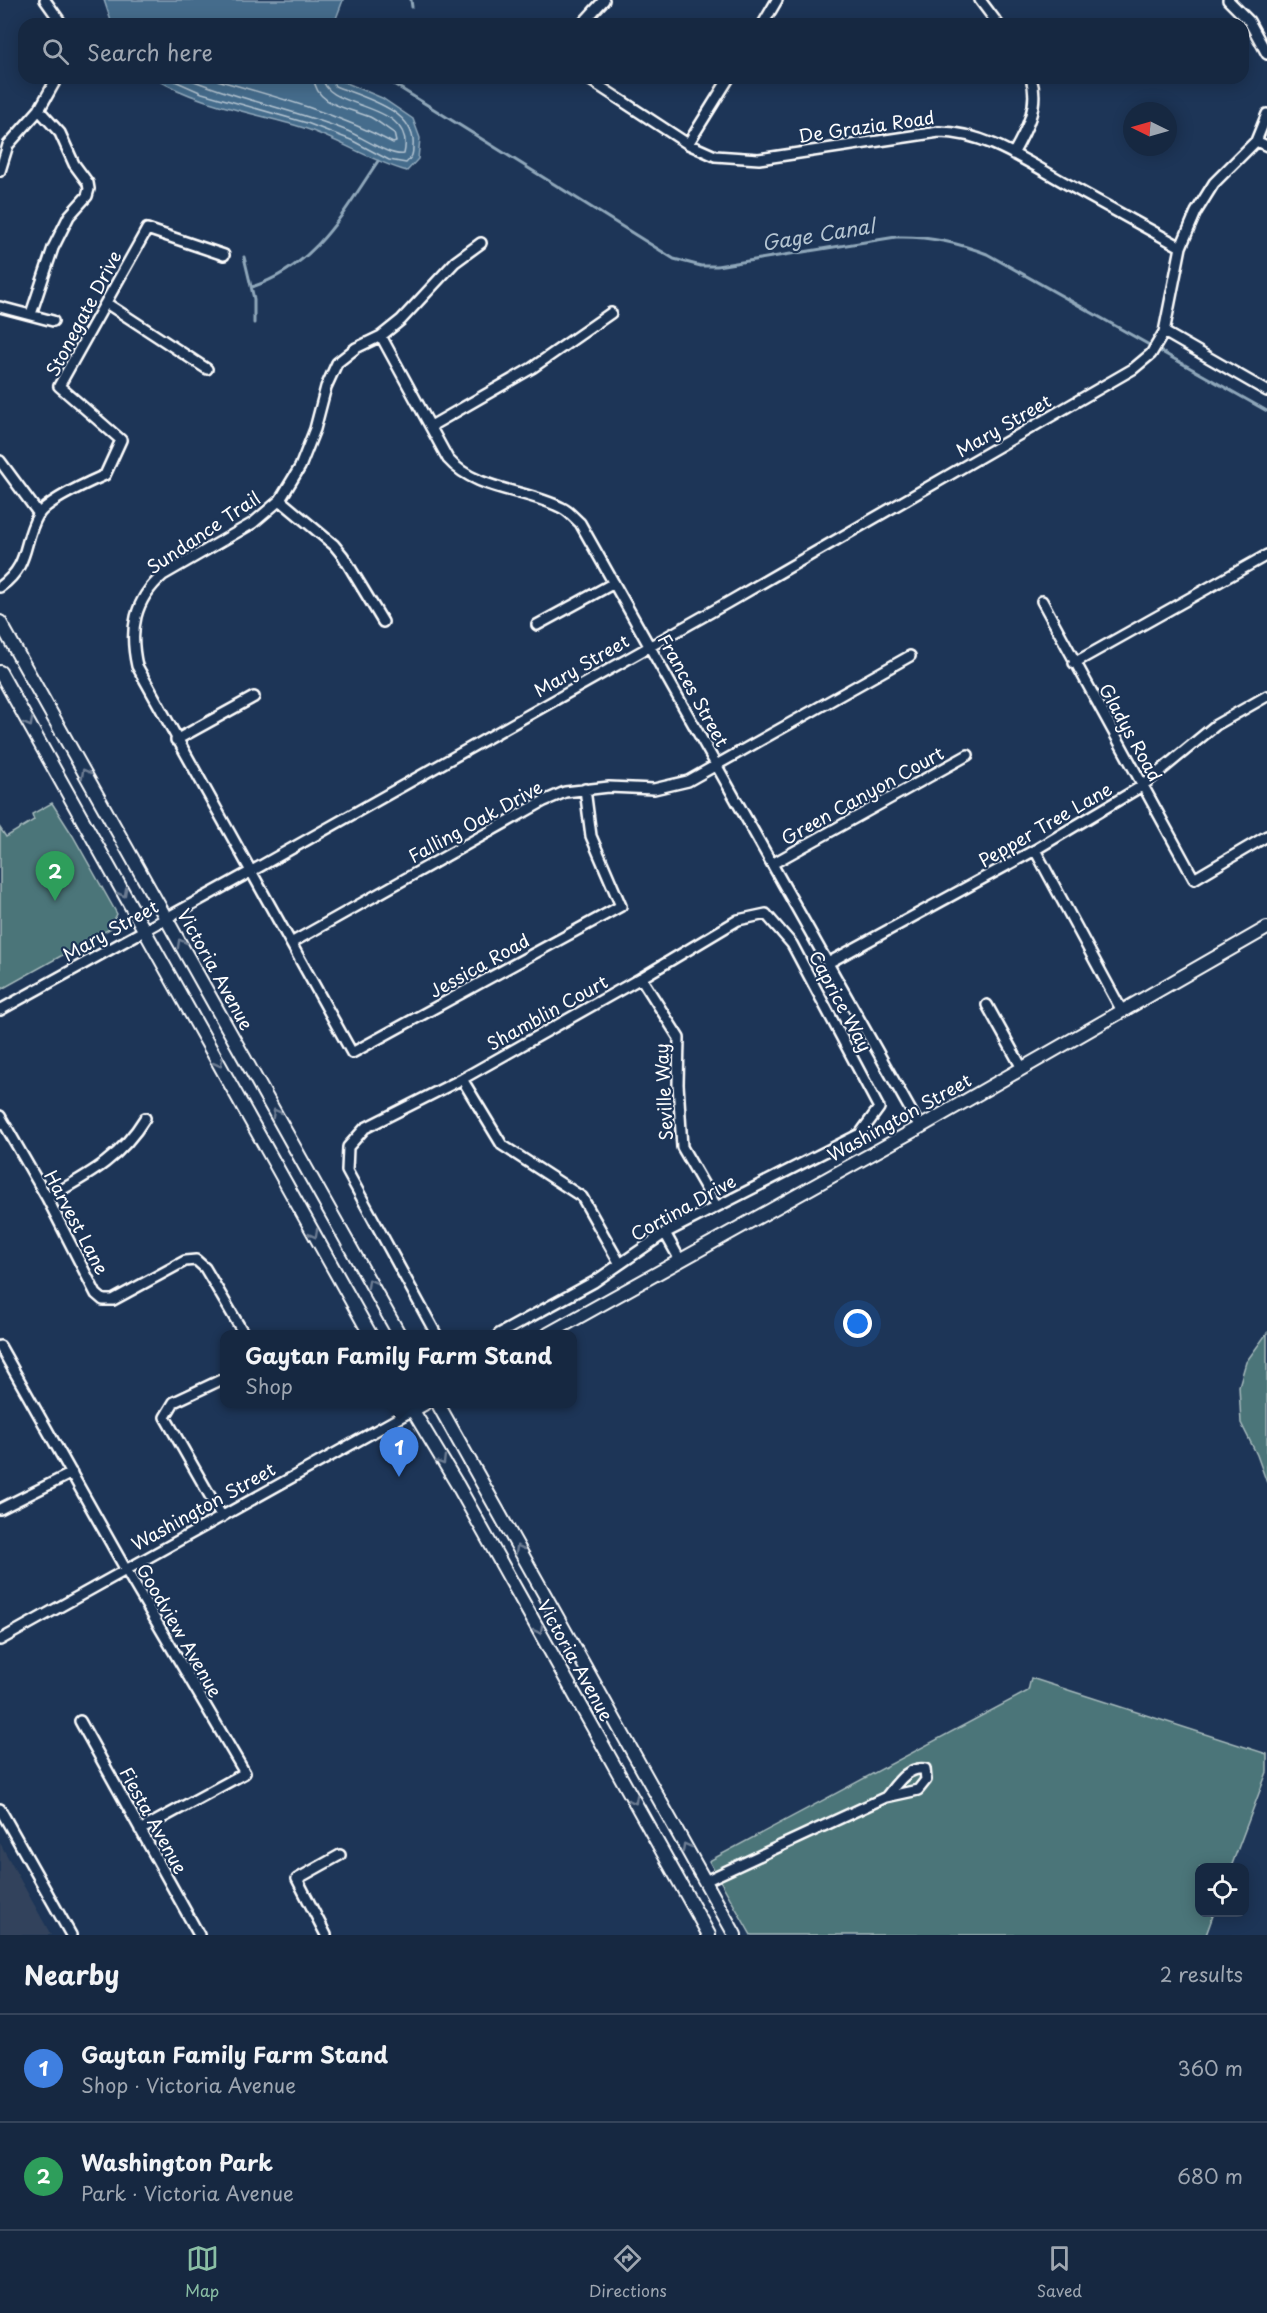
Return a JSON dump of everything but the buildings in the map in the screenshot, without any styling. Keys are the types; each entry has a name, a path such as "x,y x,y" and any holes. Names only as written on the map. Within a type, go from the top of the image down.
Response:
{"main road":[{"name":"Victoria Avenue","path":"0,622 396,1330"},
{"path":"0,672 367,1330"},
{"name":"Washington Street","path":"557,1330 920,1127 1267,928"},
{"name":"Victoria Avenue","path":"416,1408 709,1935"},
{"name":"Victoria Avenue","path":"440,1408 735,1935"}],"street":[{"path":"45,0 58,18"},
{"path":"588,18 604,0"},
{"path":"766,18 777,0"},
{"path":"980,0 994,18"},
{"path":"1228,0 1246,18"},
{"path":"1249,21 1267,54"},
{"path":"0,171 4,144 39,110 54,84"},
{"name":"De Grazia Road","path":"596,84 688,144 715,156 759,159 939,132 957,132 976,137 1013,154 1181,247"},
{"path":"688,144 725,84"},
{"path":"1013,154 1028,126 1033,108 1033,84"},
{"path":"31,314 52,248 69,216 87,196 89,189 88,183 74,164 60,133 39,110"},
{"path":"1267,114 1256,141 1214,183 1196,212 1181,247 1161,337 1267,391"},
{"path":"1256,141 1267,146"},
{"name":"Stonegate Drive","path":"39,514 72,489 105,476 121,440 59,386 147,229 224,255"},
{"name":"Sundance Trail","path":"352,1053 136,666 132,645 134,625 138,608 151,586 163,575 252,523 280,500 300,467 315,429 326,387 337,363 356,348 381,336 401,321 454,262 481,243"},
{"path":"106,303 207,369"},
{"path":"0,307 53,321"},
{"path":"431,426 532,368 611,313"},
{"name":"Frances Street","path":"381,336 448,459 458,470 475,479 564,508 580,523 920,1127"},
{"name":"Mary Street","path":"0,1010 250,872 1133,369 1151,354 1161,337"},
{"path":"0,460 39,514 22,562 12,578 0,587"},
{"path":"280,500 343,556 383,622"},
{"path":"1074,663 1267,555"},
{"path":"537,625 614,583"},
{"name":"Gladys Road","path":"1042,601 1194,879 1267,837"},
{"name":"Falling Oak Drive","path":"291,943 544,801 565,792 585,789 664,788 688,781 910,656"},
{"name":"Pepper Tree Lane","path":"828,963 1035,850 1142,786 1216,724 1267,696"},
{"path":"176,740 254,697"},
{"name":"Green Canyon Court","path":"772,864 968,755"},
{"name":"Jessica Road","path":"352,1053 621,906 591,836 585,789"},
{"path":"1035,850 1122,1011"},
{"name":"Shamblin Court","path":"433,1330 347,1171 348,1147 365,1128 462,1079 641,978 738,920 766,914"},
{"name":"Caprice Way","path":"766,914 792,944 879,1108"},
{"name":"Seville Way","path":"641,978 679,1038 678,1084 682,1147 716,1206"},
{"path":"987,1005 1022,1068"},
{"path":"462,1079 502,1145 582,1197 620,1264"},
{"name":"Cortina Drive","path":"508,1330 594,1282 665,1233 861,1134 879,1108"},
{"name":"Harvest Lane","path":"0,1116 47,1198 96,1294 103,1300 113,1300 184,1261 196,1260 205,1268 241,1330"},
{"path":"47,1198 98,1170 118,1154 146,1118"},
{"path":"665,1233 680,1260"},
{"name":"Goodview Avenue","path":"0,1346 126,1570 245,1773 141,1830"},
{"path":"220,1380 174,1402 165,1418 222,1517"},
{"name":"Washington Street","path":"0,1640 222,1517 412,1408"},
{"path":"0,1509 72,1473"},
{"name":"Fiesta Avenue","path":"80,1721 200,1935"},
{"path":"705,1881 886,1797"},
{"path":"0,1809 71,1935"},
{"path":"326,1935 297,1879 340,1855"}],"shaded area":[{"path":"0,1843 51,1935 0,1935"}],"green space":[{"path":"52,803 117,914 113,927 0,990 0,828 6,837 34,820 32,814"},
{"path":"1267,1333 1267,1483 1257,1455 1241,1423 1239,1386 1246,1362"},
{"path":"1031,1678 1267,1754 1267,1772 1233,1863 1195,1863 1195,1917 1213,1917 1206,1935 751,1935 709,1861 1028,1691"}],"water":[{"path":"104,0 343,0 336,18 110,18"},
{"path":"165,84 349,84 382,98 413,119 420,138 418,159 407,171 304,128 209,102"}],"waterway":[{"path":"411,0 412,7"},
{"name":"Gage Canal","path":"394,84 674,259 701,266 717,266 896,237 931,239 965,246 987,254 1267,411"},
{"path":"252,287 275,277 311,251 326,236 378,161"},
{"path":"244,257 254,299 254,323"}],"place":[{"name":"Washington Park","path":"55,901"},
{"name":"Gaytan Family Farm Stand","path":"399,1477"}]}
